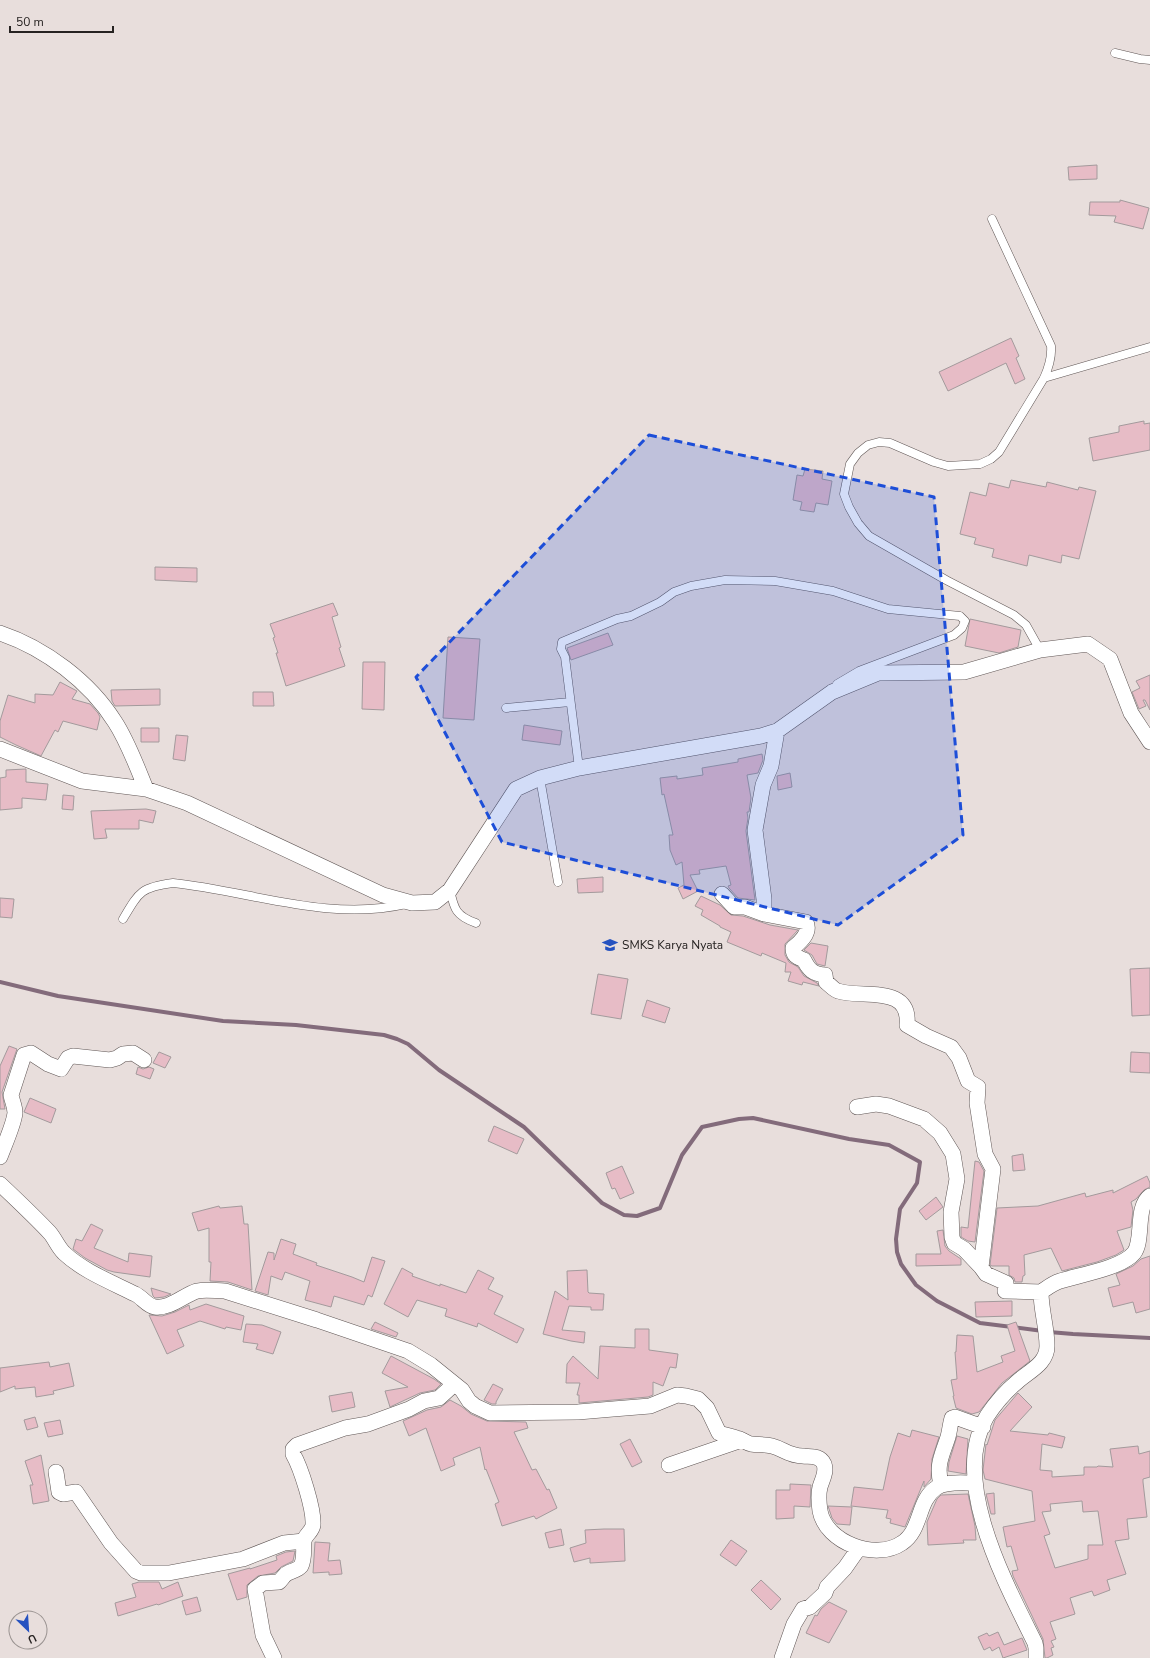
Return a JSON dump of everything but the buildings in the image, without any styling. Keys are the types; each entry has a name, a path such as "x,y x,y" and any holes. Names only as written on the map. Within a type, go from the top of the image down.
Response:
{"street":[{"path":"0,633 37,650 72,674 100,702 115,722 146,789"},
{"path":"0,749 82,781 146,789 186,803 383,895 412,903 435,902 450,890 516,789 540,778 579,768 761,736 777,731 832,692 878,673 964,672 1040,650 1088,644 1110,659 1131,713 1150,742"},
{"path":"764,914 764,899 755,830 763,785 771,766 777,731"},
{"path":"722,894 734,906 745,907 764,914 806,922 807,925 804,938 793,948 794,954 797,958 804,960 810,970 816,974 825,975 826,982 837,991 854,994 879,994 897,1000 905,1007 908,1015 907,1025 926,1036 951,1047 959,1058 968,1081 978,1087 977,1103 985,1154 993,1169 981,1267"},
{"path":"0,1157 15,1115 15,1106 11,1095 24,1055 31,1053 48,1064 60,1069 68,1058 73,1056 110,1060 123,1054 133,1053 144,1060"},
{"path":"857,1107 876,1104 889,1106 924,1119 940,1133 953,1154 957,1179 951,1212 952,1237 954,1243 964,1249 986,1274 1006,1283 1006,1291 1041,1297"},
{"path":"0,1184 45,1228 63,1252 70,1258 97,1275 140,1297 148,1304 155,1307 163,1306 197,1291 225,1291 317,1320 408,1351 431,1365 462,1390 469,1401 475,1406 490,1413 578,1412 650,1406 678,1395 692,1397 707,1408 718,1433 753,1444 773,1446 790,1455 816,1457 820,1460 824,1466 824,1477 819,1497 823,1520 831,1531 850,1544 859,1548 869,1550 887,1549 902,1543 917,1523 930,1493 941,1485 974,1483"},
{"path":"1041,1297 1059,1281 1125,1262 1134,1253 1138,1245 1142,1212 1144,1205 1150,1196"},
{"path":"1036,1658 1035,1643 1005,1580 988,1537 974,1483 975,1460 982,1427 1000,1399 1017,1381 1036,1368 1040,1363 1047,1347 1041,1297"},
{"path":"274,1658 263,1635 255,1589 263,1583 279,1582 286,1574 300,1567 302,1562 304,1541 306,1536 312,1530 312,1515 305,1483 293,1454 293,1449 297,1445 352,1426 368,1424 409,1409 424,1401 439,1398 450,1388 452,1383"},
{"path":"941,1485 938,1464 950,1431 952,1418 955,1417 982,1427"},
{"path":"668,1465 742,1440"},
{"path":"56,1472 56,1481 59,1492 63,1494 76,1492 111,1543 136,1571 141,1573 169,1573 243,1559 284,1543 304,1541"},
{"path":"782,1658 794,1624 803,1609 810,1607 825,1593 828,1587 846,1568 859,1548"}],"lane":[{"path":"1115,53 1150,60"},
{"path":"992,219 1050,346 1052,356 1044,378 999,452 991,459 980,464 948,466 934,462 890,443 879,442 868,445 858,453 850,464 844,494 858,523 869,536 946,580 1014,615 1026,625 1040,650"},
{"path":"1044,378 1150,347"},
{"path":"579,768 565,657 561,648 562,642 617,619 631,616 660,602 674,592 705,582 742,579 775,581 833,591 888,608 960,616 965,620 962,628 954,635 852,675 837,684 832,692"},
{"path":"506,708 570,702"},
{"path":"540,778 558,882"},
{"path":"123,919 134,899 143,891 159,885 173,883 319,908 376,910 412,903"},
{"path":"450,890 453,904 457,912 466,919 476,923"}],"highlighted area":[{"path":"649,435 934,497 963,835 838,925 502,842 416,677"}],"waterway":[{"path":"0,982 58,996 223,1021 296,1025 384,1035 397,1039 408,1044 439,1070 524,1127 602,1203 624,1215 637,1216 660,1208 682,1155 702,1127 739,1119 753,1118 849,1139 889,1145 920,1162 917,1183 900,1209 896,1239 897,1252 901,1264 916,1285 937,1301 980,1323 1043,1331"},
{"path":"1049,1332 1150,1338"}],"place":[{"name":"SMKS Karya Nyata","path":"610,945"}]}
